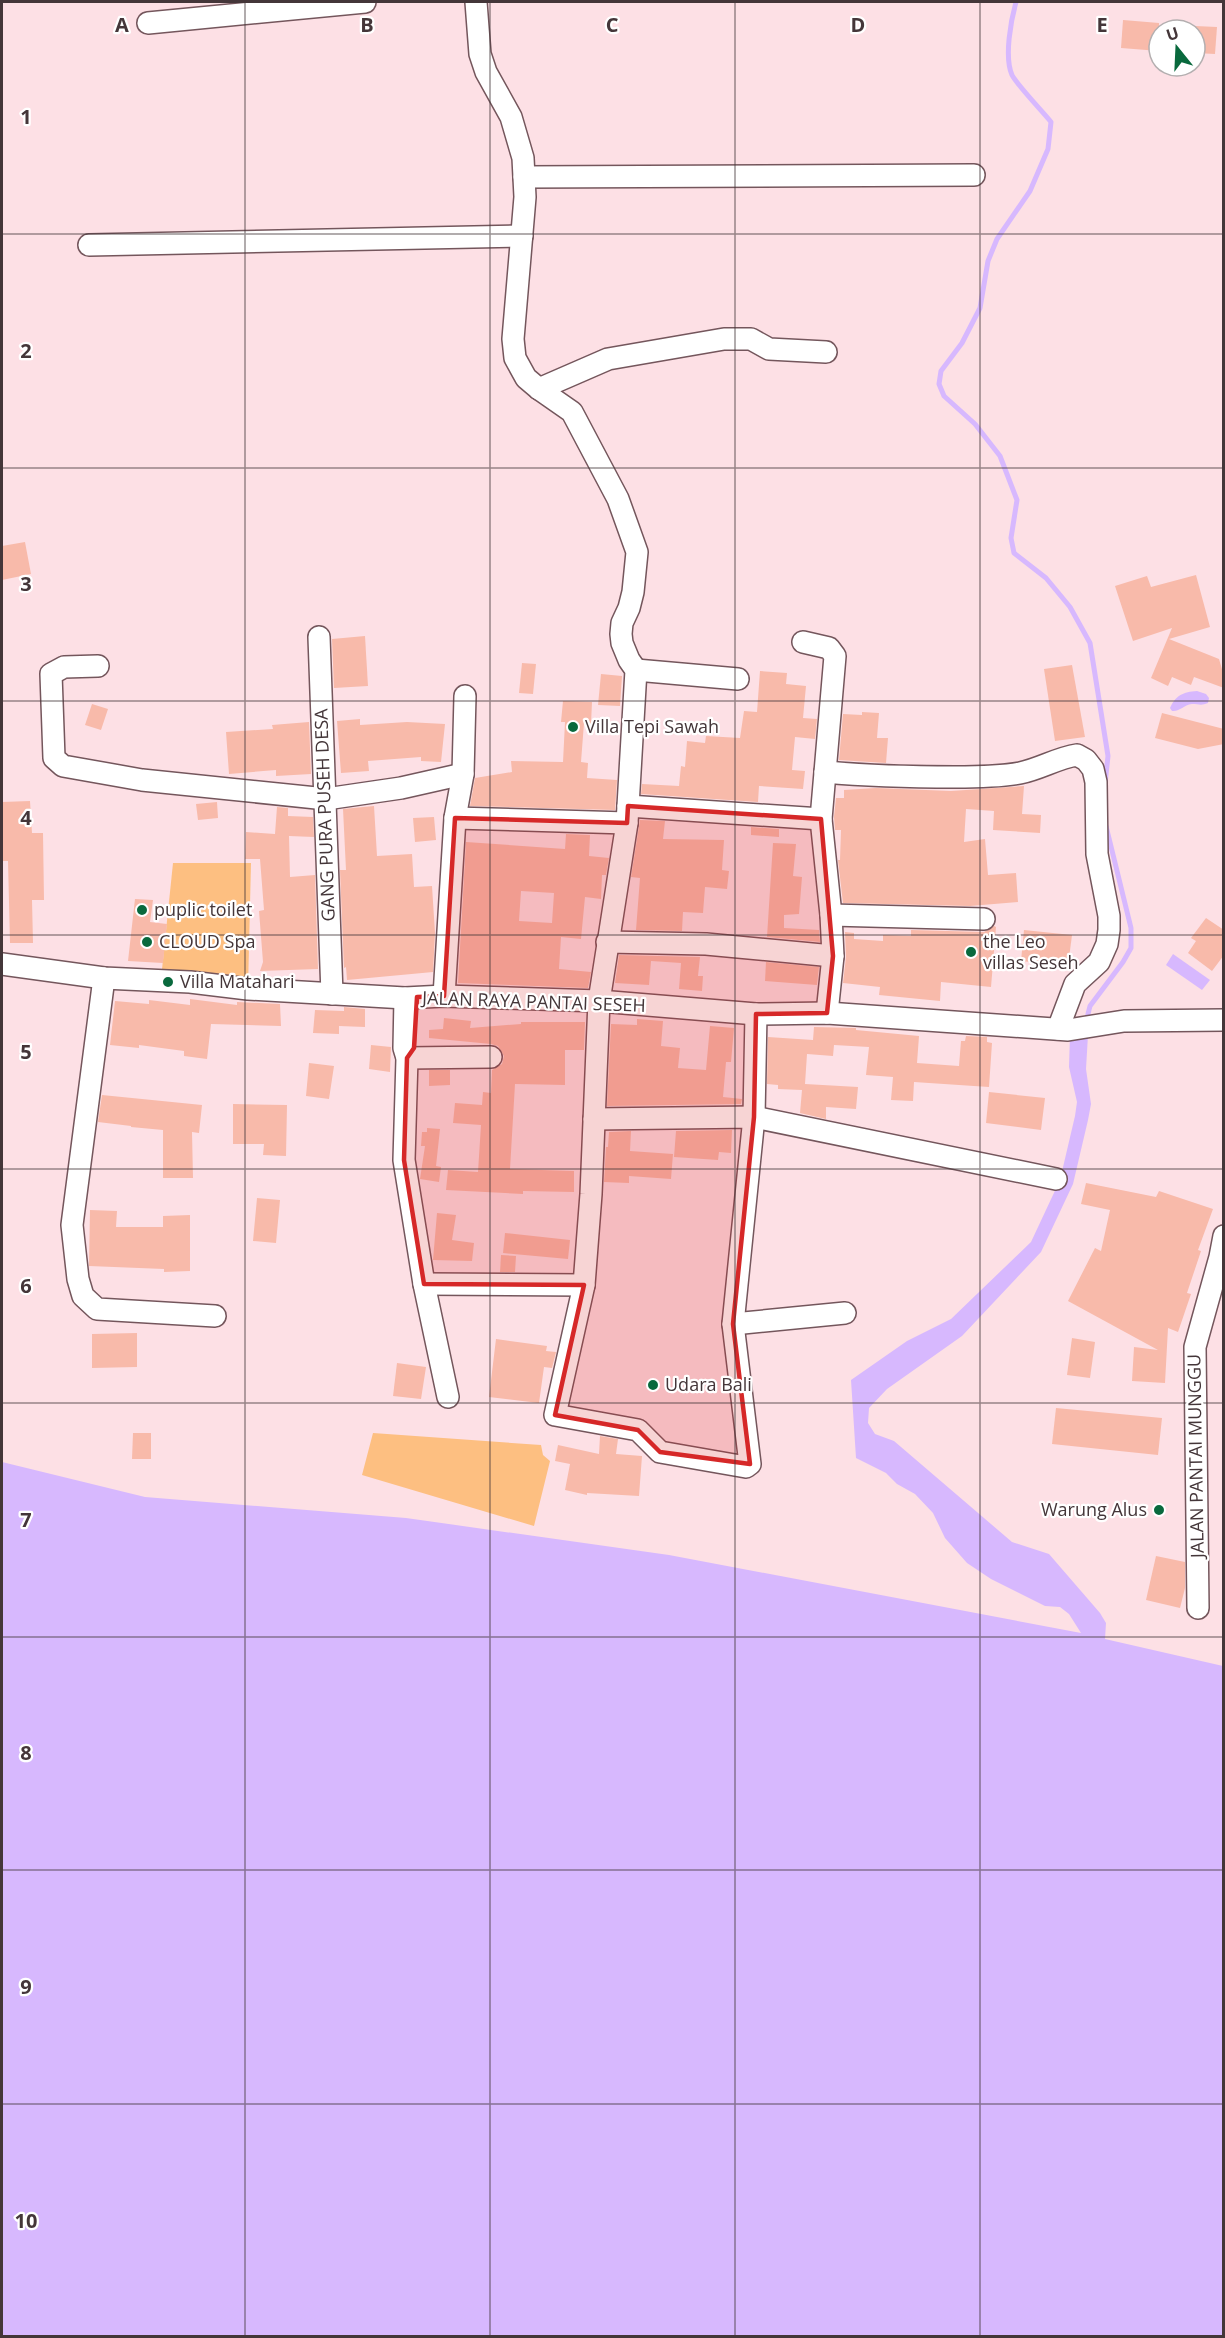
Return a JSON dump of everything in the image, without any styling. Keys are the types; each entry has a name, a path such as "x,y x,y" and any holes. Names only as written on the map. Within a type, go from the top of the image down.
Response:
{"street":[{"path":"148,23 365,2"},
{"path":"476,2 480,54 486,72 511,117 523,158 522,236 513,339 515,358 526,378 572,412 618,499 638,552 633,592 621,634 629,660 636,670 627,815 599,1001 584,1285 555,1415 638,1430 660,1452 746,1467 750,1464 733,1324 754,1117 756,1014"},
{"path":"524,177 974,175"},
{"path":"89,245 522,236"},
{"path":"539,389 608,359 724,339 751,339 769,350 826,352"},
{"name":"GANG PURA PUSEH DESA","path":"319,637 332,994"},
{"path":"803,642 829,648 835,657 821,819 833,956 827,1013"},
{"path":"98,666 64,667 51,674 54,758 63,766 142,780 326,799 401,788 463,774"},
{"path":"636,670 738,679"},
{"path":"444,996 455,818 463,774 465,696"},
{"path":"825,772 891,778 969,777 1018,773 1077,754 1086,760 1093,769 1096,782 1097,854 1109,916 1109,930 1107,944 1099,962 1075,984 1063,1029"},
{"path":"455,818 627,815 821,819"},
{"path":"831,915 984,919"},
{"path":"607,942 706,944 833,956"},
{"name":"JALAN RAYA PANTAI SESEH","path":"2,964 104,978 190,982 248,989 411,998 444,996 599,1001 756,1014 827,1013 1063,1029 1124,1021 1224,1020"},
{"path":"104,978 72,1225 78,1280 83,1296 97,1309 215,1316"},
{"path":"411,998 404,1048 407,1058 404,1160 424,1284 448,1397"},
{"path":"407,1058 491,1057"},
{"path":"594,1119 754,1117 1056,1179"},
{"name":"JALAN PANTAI MUNGGU","path":"1198,1608 1195,1347 1224,1236"},
{"path":"424,1284 584,1285"},
{"path":"733,1324 845,1313"}],"highlighted area":[{"path":"628,806 821,819 833,956 827,1013 756,1014 754,1117 733,1324 750,1464 660,1452 638,1430 555,1415 584,1285 424,1284 404,1160 407,1058 414,1048 417,997 444,996 455,818 627,823"}],"shaded area":[{"path":"1197,691 1206,694 1209,698 1208,703 1192,704 1172,711 1170,708 1177,697 1184,693"},
{"path":"173,863 251,863 248,989 161,979"},
{"path":"1173,954 1210,980 1202,990 1166,965"},
{"path":"1070,1035 1088,1035 1086,1069 1091,1104 1073,1184 1041,1252 962,1336 887,1389 869,1408 868,1423 875,1434 894,1441 1012,1542 1049,1554 1100,1613 1106,1623 1105,1639 1223,1666 1223,2336 2,2336 2,1462 145,1497 406,1518 669,1555 1081,1633 1069,1614 1060,1607 1045,1606 991,1579 967,1563 945,1538 933,1513 915,1494 897,1484 886,1473 856,1458 851,1380 907,1341 951,1319 1031,1242 1060,1180 1075,1116 1077,1102 1069,1067"},
{"path":"373,1433 541,1445 543,1455 550,1461 534,1526 362,1475"}],"building":[{"path":"1123,20 1147,22 1147,50 1121,48"},
{"path":"1207,27 1217,27 1215,54 1207,54"},
{"path":"25,542 31,574 2,580 2,546"},
{"path":"1196,575 1210,627 1169,639 1219,659 1224,676 1224,688 1194,677 1191,685 1172,677 1168,686 1151,678 1172,628 1133,641 1115,586 1147,576 1151,587"},
{"path":"365,636 368,686 334,688 332,639"},
{"path":"522,663 536,664 533,694 519,693"},
{"path":"1072,665 1085,737 1055,741 1044,669"},
{"path":"760,671 787,673 786,684 806,686 803,718 817,719 815,739 795,737 792,770 805,771 803,789 759,786 758,802 641,794 642,784 679,786 681,766 685,767 687,741 705,743 706,736 740,738 744,711 757,712"},
{"path":"601,674 622,676 620,706 598,705"},
{"path":"563,701 592,702 591,724 584,723 581,762 588,763 587,778 617,780 615,810 470,806 475,778 512,772 511,761 563,762 565,722 561,722"},
{"path":"92,704 108,709 101,730 85,725"},
{"path":"862,712 879,713 877,738 888,738 886,763 839,760 843,714 862,715"},
{"path":"1162,713 1224,729 1224,744 1198,749 1155,738"},
{"path":"360,719 360,725 407,722 445,724 441,762 421,761 421,757 368,761 369,771 341,773 337,721"},
{"path":"309,722 311,774 276,776 276,770 229,774 226,732 273,729 272,725"},
{"path":"1024,786 1022,814 1041,815 1040,833 993,830 994,811 966,809 964,842 985,839 988,875 1016,873 1018,902 970,906 843,903 838,860 840,860 841,830 835,830 834,817 836,798 844,798 844,790 876,788 951,791"},
{"path":"30,801 32,833 43,833 44,900 32,900 33,943 10,943 8,861 2,861 2,802"},
{"path":"217,802 218,818 198,820 196,804"},
{"path":"374,806 377,856 412,854 414,887 432,886 435,933 433,972 347,980 346,967 344,968 340,870 346,870 343,809"},
{"path":"277,807 288,808 288,816 313,817 314,837 289,836 290,877 315,875 318,969 260,971 263,962 259,911 264,910 260,859 245,859 246,832 275,834"},
{"path":"434,817 436,840 415,842 413,818"},
{"path":"640,820 665,821 663,839 724,840 722,870 729,871 727,889 705,887 703,913 683,912 682,931 636,930 640,878 631,877"},
{"path":"751,827 779,829 779,837 751,835"},
{"path":"566,834 590,835 589,856 609,858 606,875 602,875 601,899 585,897 581,939 561,937 559,969 591,972 588,988 458,983 466,842 565,849","holes":["521,891 554,893 552,923 519,921"]},
{"path":"773,843 796,844 793,876 802,877 799,914 784,915 784,928 819,930 820,942 767,937"},
{"name":"CLOUD Spa","path":"135,899 153,900 150,922 167,924 163,963 128,961"},
{"path":"1206,918 1224,930 1224,955 1212,971 1188,953 1196,941 1191,938"},
{"path":"996,927 991,987 941,982 940,1001 879,995 880,987 843,983 846,957 845,932 854,933 854,939 883,941 883,935 911,936 911,930 984,932"},
{"name":"the Leo villas Seseh","path":"1024,930 1072,935 1068,966 1021,961"},
{"path":"619,955 700,957 698,976 703,976 702,991 679,989 681,963 651,961 649,985 615,983"},
{"path":"766,962 819,967 817,985 765,981"},
{"path":"190,999 237,1005 237,1002 280,1004 281,1026 211,1024 207,1059 184,1056 184,1051 139,1045 139,1048 110,1045 115,1001 149,1004 149,1000 190,1005"},
{"path":"344,1007 365,1009 365,1027 339,1026 339,1034 313,1033 315,1010 344,1011"},
{"path":"444,1018 471,1021 470,1028 521,1024 521,1022 585,1022 584,1050 565,1050 565,1085 515,1084 510,1169 574,1171 574,1192 523,1191 523,1194 446,1190 448,1170 478,1172 481,1125 453,1123 455,1103 482,1105 483,1092 491,1093 492,1070 502,1064 504,1056 498,1046 491,1044 429,1038 429,1030 443,1029"},
{"path":"637,1019 663,1021 661,1046 680,1048 678,1068 706,1070 710,1026 734,1028 731,1062 726,1062 723,1097 742,1099 741,1104 607,1106 611,1024 637,1025"},
{"path":"814,1027 856,1028 856,1030 919,1036 917,1063 959,1066 961,1041 965,1041 966,1036 987,1037 987,1042 992,1043 989,1087 914,1082 913,1101 891,1100 893,1077 866,1075 869,1047 834,1045 833,1056 807,1054 805,1084 858,1087 856,1109 826,1107 826,1119 800,1113 802,1090 778,1089 778,1085 767,1084 768,1037 813,1040"},
{"path":"371,1045 391,1047 390,1072 369,1069"},
{"path":"309,1063 334,1066 329,1099 306,1096"},
{"path":"429,1070 450,1070 450,1085 429,1086"},
{"path":"989,1092 1045,1098 1041,1130 986,1123"},
{"path":"102,1095 202,1105 199,1133 192,1132 193,1178 163,1178 163,1130 98,1122"},
{"path":"233,1104 287,1105 286,1156 263,1155 264,1144 233,1144"},
{"path":"427,1128 440,1129 436,1166 441,1167 439,1182 420,1179 425,1146 421,1146 422,1132 427,1132"},
{"path":"732,1130 731,1153 719,1152 718,1160 674,1157 676,1131"},
{"path":"631,1131 630,1151 673,1154 671,1179 629,1176 629,1183 604,1182 609,1132"},
{"path":"1086,1183 1156,1197 1159,1191 1213,1209 1198,1250 1201,1251 1187,1293 1191,1294 1178,1332 1168,1328 1165,1383 1132,1381 1134,1347 1158,1350 1068,1301 1095,1248 1101,1251 1110,1210 1081,1204"},
{"path":"257,1198 280,1200 276,1243 253,1241"},
{"path":"90,1210 117,1211 116,1227 163,1227 163,1216 190,1215 190,1271 164,1272 164,1269 89,1266"},
{"path":"437,1213 456,1215 452,1240 474,1243 472,1261 433,1260"},
{"path":"505,1233 570,1240 568,1259 503,1253"},
{"path":"501,1255 516,1256 515,1272 500,1272"},
{"path":"137,1333 137,1367 92,1368 92,1334"},
{"path":"1072,1338 1095,1342 1090,1378 1067,1375"},
{"path":"496,1339 547,1346 546,1351 556,1352 552,1368 544,1367 539,1403 489,1397"},
{"path":"397,1363 426,1367 421,1399 393,1396"},
{"path":"1056,1408 1162,1418 1158,1455 1052,1444"},
{"path":"133,1433 151,1433 151,1459 132,1459"},
{"path":"600,1436 618,1439 616,1454 642,1456 639,1496 587,1493 587,1495 565,1490 570,1464 555,1461 558,1445 599,1454"},
{"path":"1156,1556 1185,1562 1185,1588 1180,1608 1146,1600"}],"waterway":[{"path":"1016,2 1009,38 1010,67 1019,85 1051,122 1048,149 1030,191 997,239 988,261 980,308 962,343 941,371 939,384 944,396 975,424 1000,456 1017,500 1011,538 1014,553 1046,578 1070,607 1090,643 1108,756 1105,784"},
{"path":"1086,1022 1090,1006 1131,948 1131,928 1106,826"}],"place":[{"name":"Villa Tepi Sawah","path":"573,727"},
{"name":"puplic toilet","path":"142,910"},
{"name":"CLOUD Spa","path":"147,942"},
{"name":"the Leo villas Seseh","path":"971,952"},
{"name":"Villa Matahari","path":"168,982"},
{"name":"Udara Bali","path":"653,1385"},
{"name":"Warung Alus","path":"1159,1510"}]}
